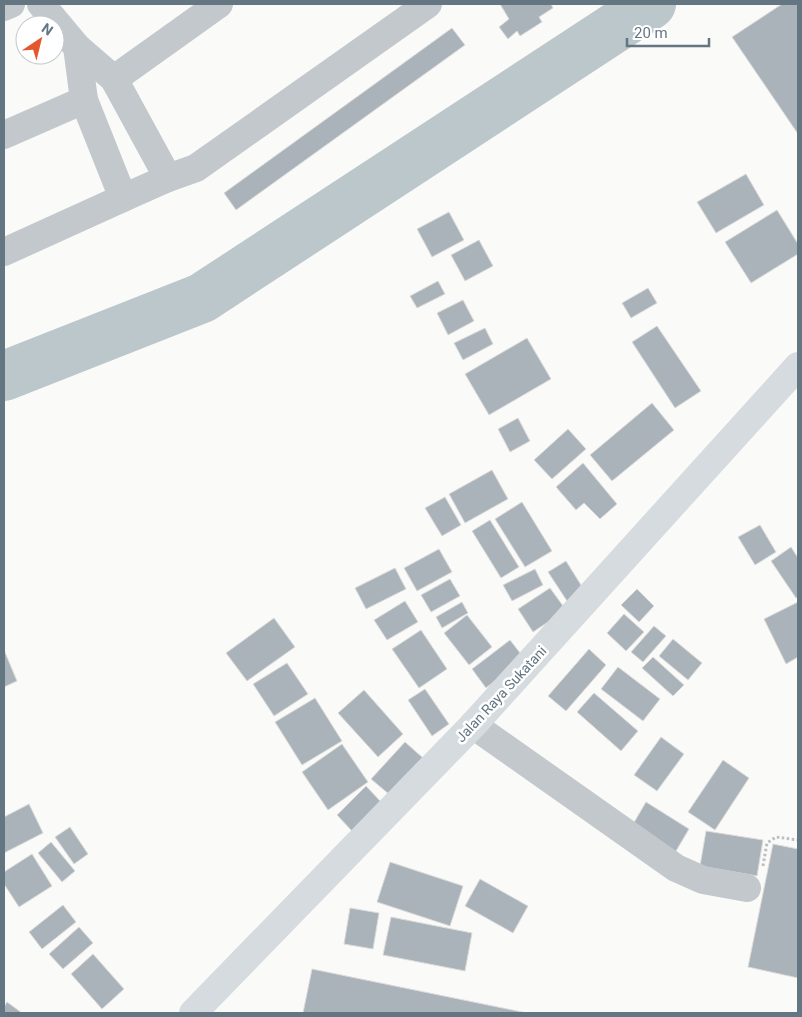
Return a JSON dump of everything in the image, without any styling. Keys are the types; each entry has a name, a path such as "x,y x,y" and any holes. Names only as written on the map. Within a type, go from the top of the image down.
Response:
{"main road":[{"name":"Jalan Raya Sukatani","path":"193,1013 473,725 798,366"}],"street":[{"path":"4,7 11,4"},
{"path":"41,4 77,47 114,78 168,178"},
{"path":"114,78 219,4"},
{"path":"4,252 168,178 196,168 428,4"},
{"path":"77,47 84,100 123,198"},
{"path":"4,135 84,100"},
{"path":"473,725 676,868 703,880 747,888"}],"path":[{"path":"747,888 755,886 760,881 767,843 776,838 798,840"}],"building":[{"path":"500,4 551,4 553,8 539,17 542,22 520,36 517,31 508,39 499,27 509,19"},
{"path":"782,4 798,4 798,134 732,37"},
{"path":"452,28 465,45 236,210 224,193"},
{"path":"746,174 764,205 716,233 697,202"},
{"path":"777,210 798,244 798,254 751,283 725,242"},
{"path":"449,212 464,240 432,257 417,229"},
{"path":"479,240 493,266 465,281 451,255"},
{"path":"438,281 445,294 417,308 410,296"},
{"path":"648,288 657,303 631,318 622,303"},
{"path":"463,300 474,321 448,335 437,313"},
{"path":"657,326 701,391 675,408 632,342"},
{"path":"485,328 493,344 463,360 454,343"},
{"path":"527,338 551,379 489,415 465,374"},
{"path":"652,403 674,430 612,481 590,455"},
{"path":"518,418 530,441 510,452 498,429"},
{"path":"568,429 586,449 552,479 534,460"},
{"path":"583,463 617,504 600,519 584,503 576,510 556,487"},
{"path":"492,470 508,499 465,523 449,494"},
{"path":"445,497 461,525 442,536 425,508"},
{"path":"522,502 552,551 525,567 495,519"},
{"path":"490,520 519,567 501,578 472,531"},
{"path":"760,525 776,552 755,565 738,537"},
{"path":"791,547 798,558 798,597 796,598 771,561"},
{"path":"439,549 452,572 417,591 404,568"},
{"path":"566,561 586,593 569,604 548,572"},
{"path":"395,568 406,589 366,609 355,588"},
{"path":"535,569 543,585 512,601 503,585"},
{"path":"450,579 460,596 431,612 421,595"},
{"path":"550,588 566,610 533,632 518,609"},
{"path":"637,589 654,606 639,622 621,605"},
{"path":"405,601 418,622 387,640 374,620"},
{"path":"462,602 468,613 442,628 436,617"},
{"path":"798,602 798,657 786,664 764,619"},
{"path":"624,614 644,632 626,651 607,633"},
{"path":"467,615 492,647 469,665 444,633"},
{"path":"274,618 295,647 247,681 226,653"},
{"path":"654,626 666,636 643,662 631,652"},
{"path":"421,630 447,669 419,688 392,649"},
{"path":"673,639 702,663 688,680 659,656"},
{"path":"510,640 524,658 486,688 472,669"},
{"path":"589,649 606,665 566,711 548,696"},
{"path":"4,650 17,681 4,687"},
{"path":"653,657 684,685 673,696 642,668"},
{"path":"287,663 308,694 274,716 253,684"},
{"path":"618,667 660,699 643,721 601,689"},
{"path":"425,689 449,724 432,736 408,700"},
{"path":"364,690 403,734 378,757 338,713"},
{"path":"594,693 638,731 621,751 577,712"},
{"path":"315,698 342,741 302,765 275,722"},
{"path":"661,737 684,754 657,791 634,775"},
{"path":"405,742 423,758 390,795 371,779"},
{"path":"342,744 368,782 328,810 302,772"},
{"path":"723,760 749,778 715,830 688,812"},
{"path":"366,786 382,803 352,831 337,815"},
{"path":"646,802 689,829 673,856 629,831"},
{"path":"29,804 43,833 4,853 4,817"},
{"path":"70,827 88,854 74,864 55,837"},
{"path":"706,831 763,840 757,876 700,866"},
{"path":"51,842 75,871 62,882 38,853"},
{"path":"773,844 798,849 798,978 748,967"},
{"path":"32,854 52,886 19,907 4,884 4,872"},
{"path":"390,862 463,886 450,926 377,902"},
{"path":"480,879 528,906 513,933 465,906"},
{"path":"63,905 76,922 42,949 29,932"},
{"path":"350,908 379,913 373,949 344,944"},
{"path":"391,917 472,933 465,971 383,955"},
{"path":"79,927 93,943 63,969 49,954"},
{"path":"93,954 124,989 102,1009 71,974"},
{"path":"312,969 527,1013 303,1013"},
{"path":"7,1002 22,1013 4,1013 4,1007"}],"waterway":[{"path":"4,376 202,298 651,4"}]}
